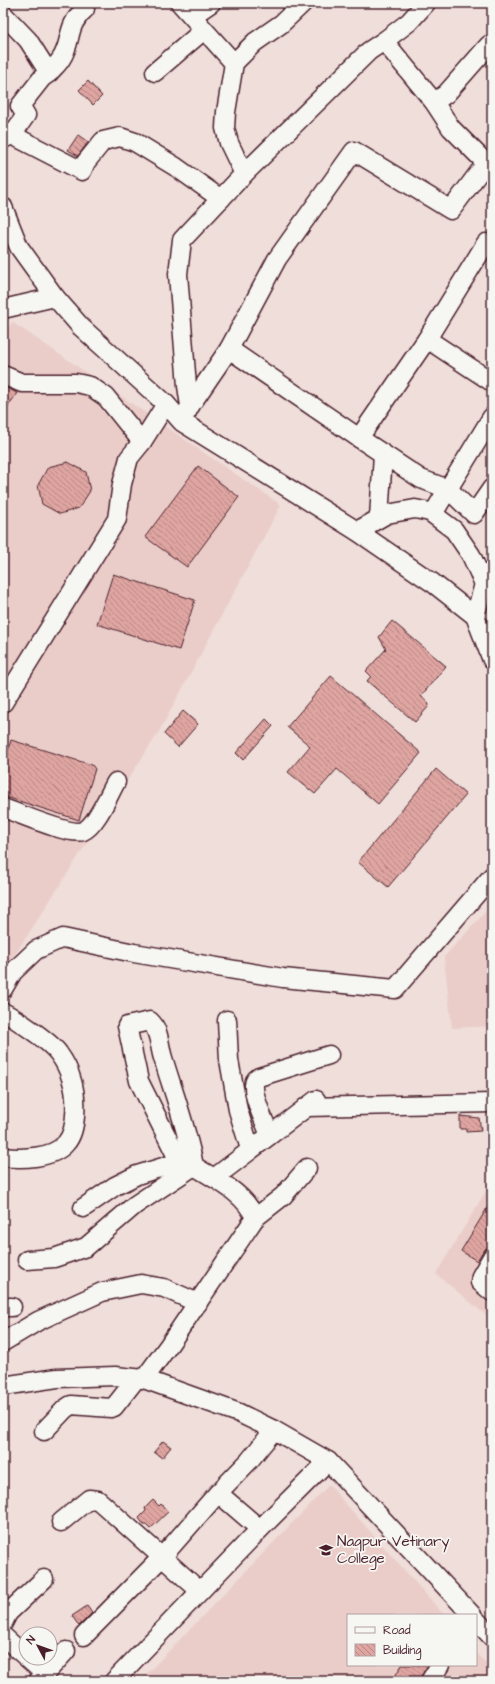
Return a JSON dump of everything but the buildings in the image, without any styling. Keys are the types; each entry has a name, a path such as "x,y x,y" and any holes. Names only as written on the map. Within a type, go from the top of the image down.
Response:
{"street":[{"path":"180,3 234,63"},
{"path":"155,72 198,23 211,3"},
{"path":"244,174 229,143 225,128 226,112 234,63 255,42 281,24 303,3"},
{"path":"186,414 187,386 178,274 182,240 244,174 369,51 409,22 426,3"},
{"path":"85,9 78,16 71,27 62,58 42,78 20,106 26,115 7,137 82,171 86,162 103,141 120,137 135,142 176,167 221,199"},
{"path":"3,14 28,40 49,72"},
{"path":"186,414 229,348 277,259 354,151 451,210 489,160 451,128 434,102 384,41"},
{"path":"434,102 446,94 489,45"},
{"path":"3,207 19,247 54,297 81,327 166,404 186,414 433,583 475,616 492,660"},
{"path":"359,438 427,339 486,243"},
{"path":"3,309 54,297"},
{"path":"427,339 492,382"},
{"path":"229,348 421,479 448,488 474,514 492,488"},
{"path":"3,375 22,383 76,383 90,386 106,397 142,442"},
{"path":"3,703 117,519 122,484 129,458 142,442 166,404"},
{"path":"433,514 492,417"},
{"path":"380,518 383,454"},
{"path":"357,531 387,514 415,509 433,514 454,530 471,555 484,584 475,616"},
{"path":"3,808 70,832 84,831 94,822 116,782"},
{"path":"3,989 13,972 36,950 63,938 134,953 283,978 395,989 492,876"},
{"path":"3,1012 30,1029 58,1053 72,1078 76,1102 74,1127 66,1143 53,1153 22,1159 3,1157"},
{"path":"227,1020 229,1060 237,1103 250,1149"},
{"path":"27,1260 54,1258 86,1247 135,1205 186,1166 189,1138 162,1056 156,1026 150,1021 127,1026 139,1081 186,1166"},
{"path":"270,1135 261,1114 254,1086 255,1081 258,1077 329,1055"},
{"path":"214,1178 322,1095"},
{"path":"306,1107 492,1103"},
{"path":"83,1208 115,1186 137,1175 186,1166 214,1178 241,1196 255,1218"},
{"path":"44,1430 71,1405 114,1407 169,1345 255,1218 283,1196 307,1168"},
{"path":"492,1257 481,1276 480,1282 492,1292"},
{"path":"3,1342 38,1321 102,1292 141,1284 164,1288 198,1303"},
{"path":"3,1386 57,1378 115,1376 140,1379 239,1413 274,1430 328,1461 471,1614"},
{"path":"84,1636 162,1557 218,1493 249,1461 274,1430"},
{"path":"114,1681 260,1529 328,1461"},
{"path":"218,1493 260,1529"},
{"path":"61,1522 89,1499 98,1500 200,1591"},
{"path":"3,1623 8,1613 44,1579"},
{"path":"477,1621 492,1637"},
{"path":"3,1636 18,1650"},
{"path":"33,1666 42,1678 66,1651"},
{"path":"430,1681 439,1666"}],"shaded area":[{"path":"12,322 281,505 160,730 3,973 3,336"},
{"path":"492,905 492,1026 452,1028 444,957"},
{"path":"492,1181 492,1320 436,1274"},
{"name":"Nagpur Vetinary College","path":"329,1485 443,1614 347,1614 347,1666 477,1666 477,1653 492,1670 492,1681 140,1681"}],"place":[{"name":"Nagpur Vetinary College","path":"326,1550"}]}
